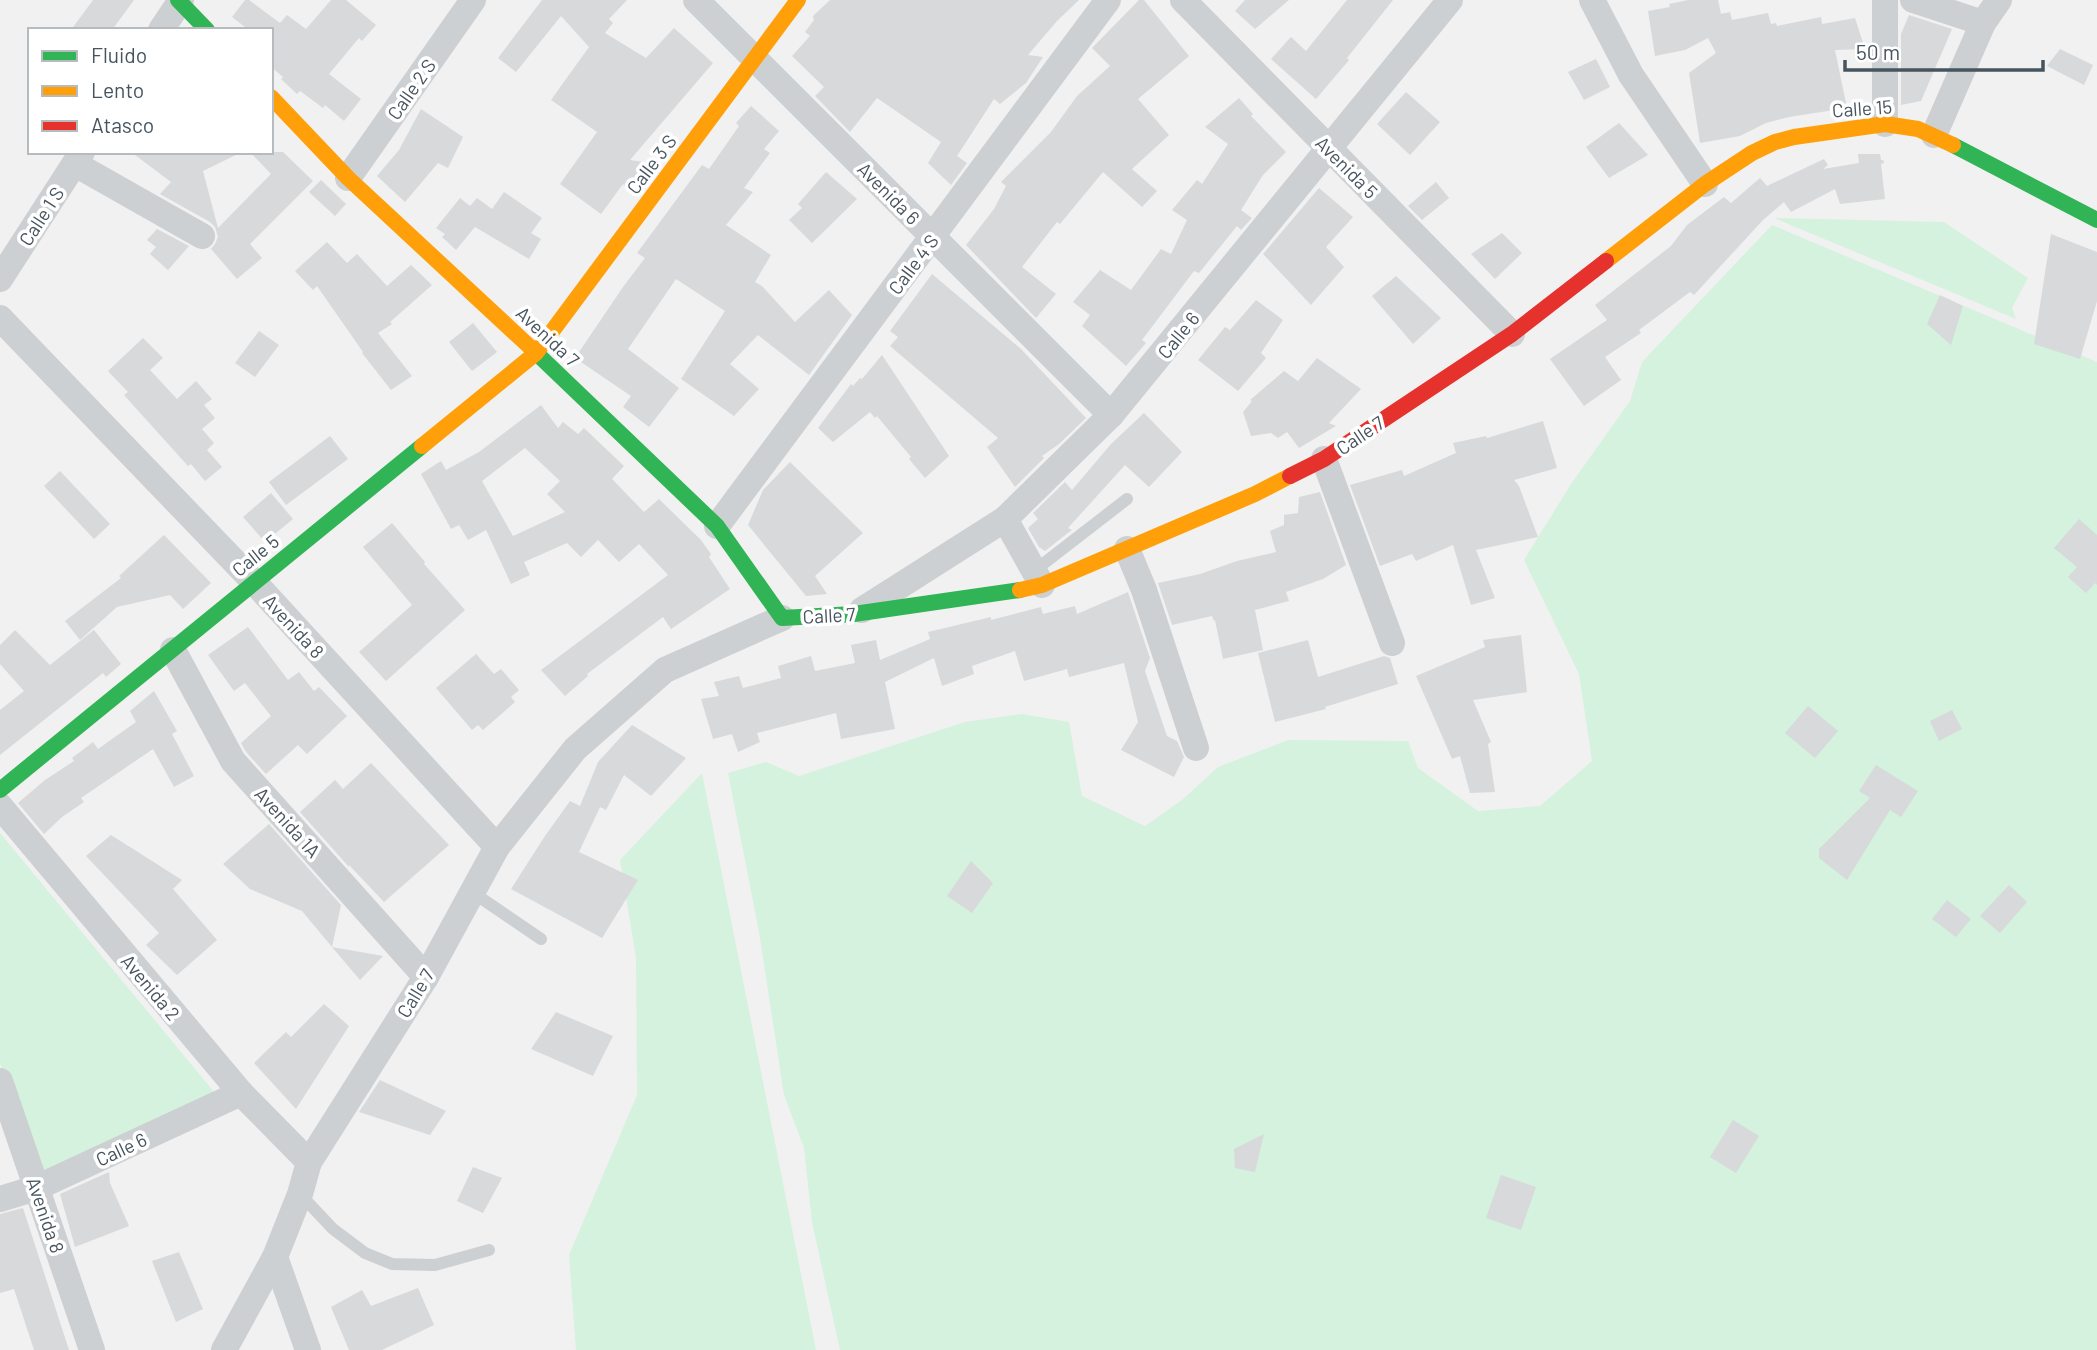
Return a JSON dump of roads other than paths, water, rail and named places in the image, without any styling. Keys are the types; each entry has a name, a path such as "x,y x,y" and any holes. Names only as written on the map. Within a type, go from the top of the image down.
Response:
{"main road":[{"name":"Calle 3 S","path":"536,353 798,0"},
{"path":"180,1 205,28"},
{"name":"Avenida 7","path":"273,99 348,178 717,526 782,618"},
{"name":"Calle 15","path":"1705,184 1752,153 1775,142 1885,124 1918,129 1934,135 2097,220"},
{"name":"Calle 7","path":"782,618 854,614 1002,594 1038,578 1127,549 1255,494 1324,459 1512,334 1705,184"},
{"name":"Calle 5","path":"0,790 536,353"}],"street":[{"name":"Calle 2 S","path":"348,178 473,0"},
{"name":"Avenida 6","path":"696,0 1111,415"},
{"name":"Calle 4 S","path":"717,526 1108,0"},
{"name":"Avenida 5","path":"1182,0 1512,334"},
{"name":"Calle 6","path":"854,614 1004,519 1111,415 1450,0"},
{"path":"1592,0 1631,75 1705,184"},
{"path":"1885,0 1885,124"},
{"path":"1913,0 1983,23"},
{"path":"1934,135 1983,23 1999,0"},
{"path":"163,28 180,1"},
{"path":"78,158 202,236"},
{"name":"Calle 1 S","path":"0,279 78,158"},
{"name":"Avenida 8","path":"0,318 255,583 497,846"},
{"path":"1324,459 1392,643"},
{"path":"1004,519 1038,578"},
{"path":"1127,549 1196,748"},
{"name":"Calle 7","path":"231,1349 275,1257 300,1194 309,1162 426,977 497,846 575,748 665,670 782,618"},
{"name":"Avenida 1A","path":"173,650 233,761 426,977"},
{"name":"Avenida 2","path":"0,806 241,1093 309,1162"},
{"name":"Avenida 8","path":"0,1080 92,1350"},
{"name":"Calle 6","path":"0,1199 36,1188 241,1093"},
{"path":"275,1257 308,1350"}],"lane":[{"path":"1038,578 1127,499"},
{"path":"472,892 541,939"},
{"path":"300,1194 334,1228 365,1253 391,1265 435,1265 489,1250"}]}
